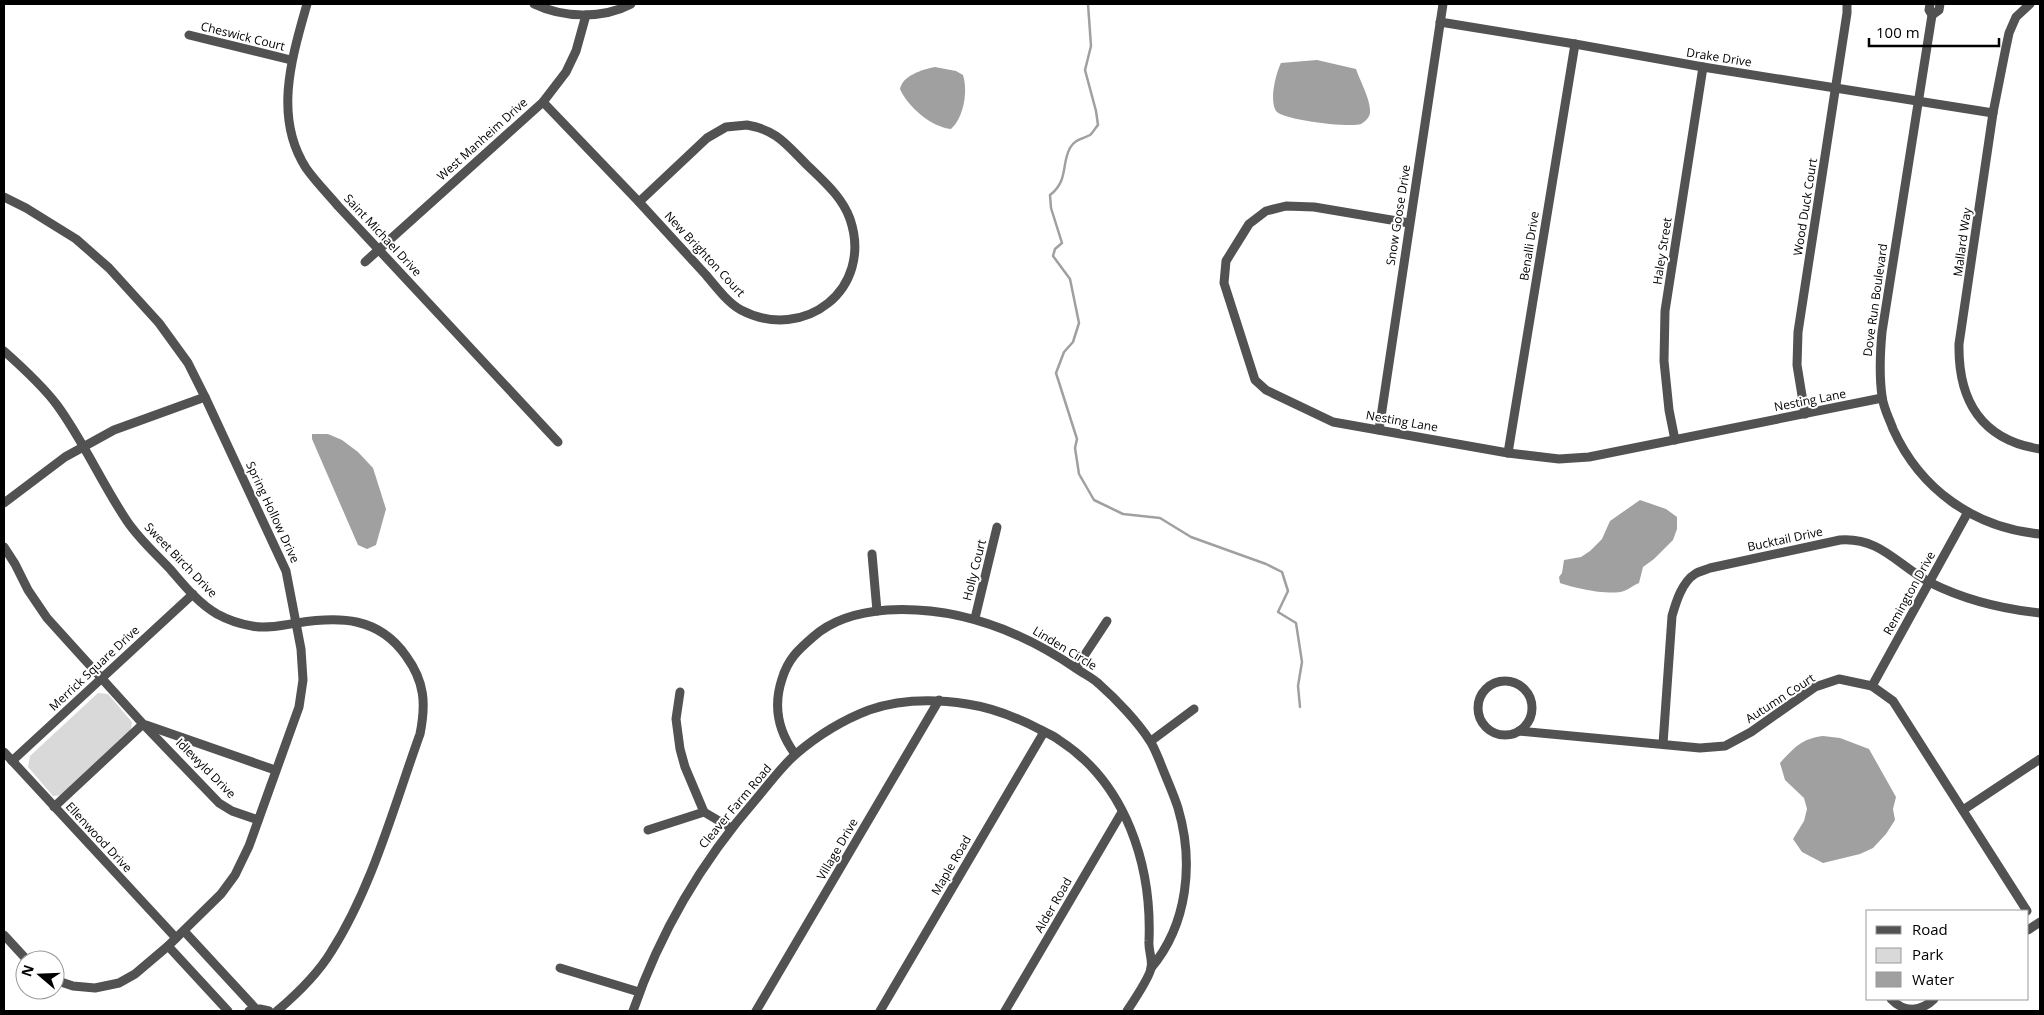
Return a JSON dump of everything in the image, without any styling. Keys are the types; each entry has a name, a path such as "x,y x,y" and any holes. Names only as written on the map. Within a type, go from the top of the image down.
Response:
{"street":[{"name":"Saint Michael Drive","path":"307,4 291,60 287,100 296,148 306,168 338,206 558,442"},
{"path":"534,4 563,13 586,14 607,12 631,4"},
{"name":"Snow Goose Drive","path":"1379,430 1443,4"},
{"name":"Wood Duck Court","path":"1805,414 1797,365 1798,332 1836,88 1847,4"},
{"name":"Dove Run Boulevard","path":"1930,4 1929,10 1932,15 1882,332 1879,364 1882,398 1902,449 1918,470 1955,505 1993,524 2040,534"},
{"name":"Dove Run Boulevard","path":"1932,15 1939,10 1940,4"},
{"name":"Mallard Way","path":"2030,4 2016,17 2009,32 1994,113 1960,344 1959,365 1972,409 1991,430 2019,444 2040,449"},
{"name":"West Manheim Drive","path":"365,262 542,102 566,72 576,51 586,14"},
{"name":"Drake Drive","path":"1440,22 1703,67 1994,113"},
{"name":"Cheswick Court","path":"189,35 291,60"},
{"name":"Benalli Drive","path":"1508,453 1575,44"},
{"name":"Haley Street","path":"1675,440 1668,410 1664,361 1665,311 1703,67"},
{"name":"New Brighton Court","path":"542,102 739,309 758,318 779,321 796,318 825,306 840,292 850,277 856,258 855,238 850,218 840,198 780,138 763,128 746,125 726,127 707,138 639,202"},
{"name":"Spring Hollow Drive","path":"4,197 26,208 76,239 109,268 159,322 188,363 286,572 297,623 303,680 299,707 249,846 235,875 221,894 168,946 134,974 119,983 95,988 65,983"},
{"name":"Nesting Lane","path":"1409,223 1314,207 1286,206 1266,211 1249,224 1226,260 1224,283 1255,380 1266,390 1333,422 1508,453 1560,459 1589,457 1882,398"},
{"name":"Sweet Birch Drive","path":"4,351 25,370 56,404 84,446 128,523 193,594 216,613 232,621 253,626 273,627 321,619 347,619 366,624 384,634 400,647 414,667 422,691 424,712 420,734 367,881 349,922 324,961 302,988 277,1011"},
{"path":"4,504 65,457 114,430 205,397"},
{"name":"Remington Drive","path":"1872,686 1968,512"},
{"name":"Holly Court","path":"975,618 998,527"},
{"name":"Bucktail Drive","path":"1663,744 1672,616 1677,599 1695,574 1710,568 1840,540 1854,539 1883,549 1930,582 1959,596 1990,605 2040,613"},
{"name":"Idlewyld Drive","path":"4,547 28,590 47,618 143,724 219,803 232,811 258,820"},
{"path":"872,554 878,611"},
{"name":"Merrick Square Drive","path":"12,761 193,594"},
{"name":"Linden Circle","path":"795,754 786,742 780,727 777,707 779,688 787,663 801,647 823,628 851,616 902,609 945,612 975,618 1028,639 1055,654 1098,683 1112,696 1151,742 1172,790 1180,816 1187,869 1185,892 1173,934 1163,953 1151,968 1129,1011"},
{"path":"1076,668 1107,621"},
{"name":"Autumn Court","path":"1519,731 1526,726 1532,712 1532,703 1526,691 1512,682 1499,682 1489,687 1482,695 1478,711 1484,724 1490,730 1502,735 1511,735 1519,731 1700,748 1725,746 1750,732 1815,687 1839,679 1872,686 1893,701 2026,910"},
{"path":"680,692 676,719 680,749 685,767 704,812 731,828"},
{"name":"Cleaver Farm Road","path":"633,1011 639,992 675,912 710,856 731,828 795,754 838,724 870,710 897,704 939,700 985,706 1014,716 1058,739 1074,751 1094,770 1107,786 1132,830 1144,869 1149,908 1148,946 1151,968"},
{"name":"Village Drive","path":"756,1011 939,700"},
{"path":"1151,742 1194,709"},
{"path":"54,806 143,724"},
{"name":"Idlewyld Drive","path":"143,724 275,770"},
{"name":"Maple Road","path":"880,1011 1044,732"},
{"name":"Ellenwood Drive","path":"4,752 176,938"},
{"path":"1963,810 2040,759"},
{"path":"648,830 704,812"},
{"name":"Alder Road","path":"1005,1011 1122,812"},
{"path":"184,931 253,1010 268,1011"},
{"path":"4,935 18,950"},
{"path":"168,946 228,1011"},
{"path":"560,968 639,992"},
{"path":"1892,1000 1900,1006 1909,1009 1918,1009 1933,1000"}],"green space":[{"path":"98,693 108,694 132,722 131,731 63,795 53,796 28,767 30,756"}],"water":[{"path":"1317,60 1356,69 1370,106 1369,116 1361,124 1344,125 1303,120 1276,111 1273,94 1275,80 1281,63"},
{"path":"935,67 956,71 963,75 965,88 964,104 959,118 951,129 936,124 921,115 909,103 900,89 909,77 919,71"},
{"path":"312,434 328,434 342,440 358,452 373,468 386,509 376,545 367,549 358,545 312,439"},
{"path":"1640,500 1666,509 1677,517 1677,529 1673,540 1643,567 1639,583 1624,591 1610,593 1560,583 1559,577 1562,573 1564,560 1581,557 1590,551 1602,539 1610,521"},
{"path":"1823,736 1840,738 1869,749 1896,797 1893,809 1895,820 1886,834 1873,848 1860,854 1823,863 1802,852 1793,839 1804,821 1807,809 1804,798 1785,780 1780,763 1799,745 1809,739"}],"waterway":[{"path":"1088,4 1091,46 1085,70 1098,125 1090,135 1072,145 1067,154 1060,184 1050,195 1051,208 1062,243 1055,249 1053,256 1070,279 1079,323 1073,342 1064,352 1056,373 1077,439 1075,448 1079,474 1094,500 1123,514 1160,518 1191,537 1266,564 1282,572 1288,591 1278,612 1296,623 1302,662 1298,686 1300,707"}]}
